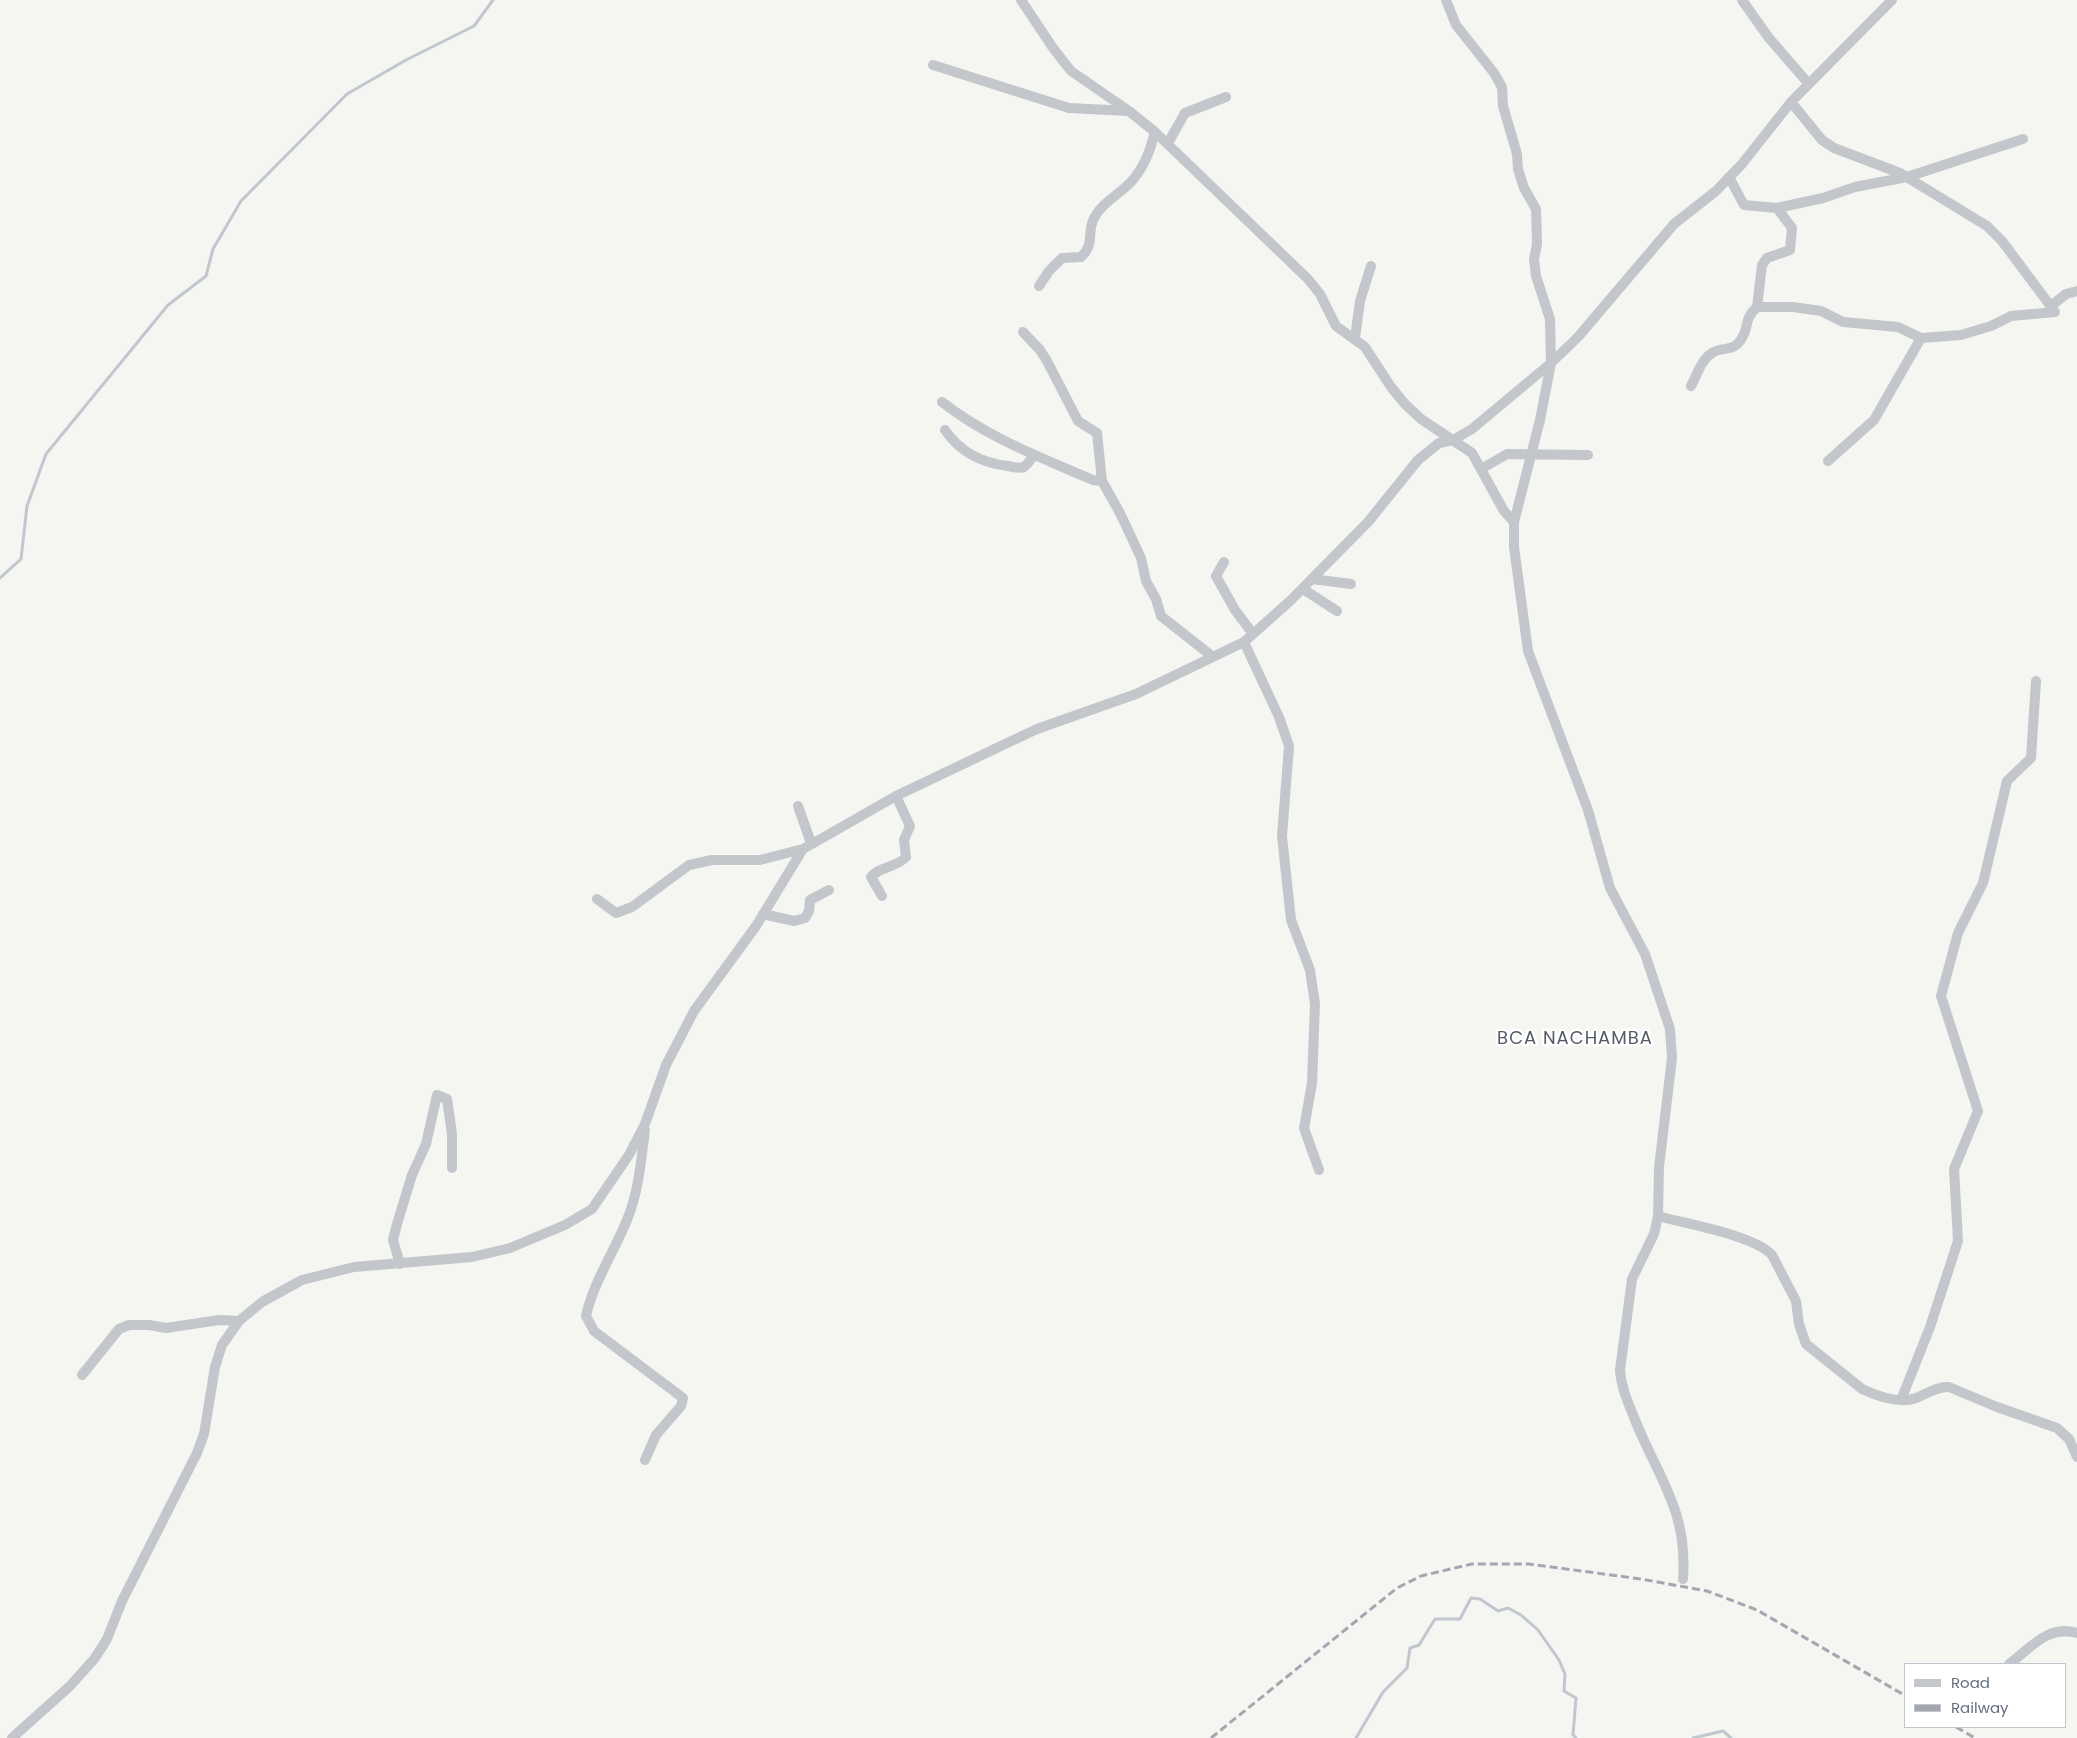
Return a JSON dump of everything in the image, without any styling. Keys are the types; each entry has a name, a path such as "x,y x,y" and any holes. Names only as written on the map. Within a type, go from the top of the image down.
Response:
{"street":[{"path":"1022,0 1062,61 1089,84 1129,110 1168,143 1308,279 1320,294 1336,326 1355,338 1372,356 1391,387 1405,404 1421,419 1472,453 1504,511 1514,522"},
{"path":"1446,0 1456,25 1494,73 1502,87 1502,106 1517,154 1518,169 1524,188 1536,209 1537,244 1534,258 1536,276 1550,319 1551,363 1514,522 1514,547 1528,651 1588,810 1610,888 1645,954 1670,1029 1672,1065 1658,1167 1658,1216 1654,1234 1632,1280 1628,1295 1621,1382 1643,1439 1668,1488 1675,1508 1684,1548 1682,1579"},
{"path":"1742,0 1769,38 1808,83"},
{"path":"597,899 616,913 632,907 688,865 712,860 760,860 807,846 896,796 1037,729 1136,694 1244,642 1302,589 1368,522 1418,460 1439,444 1453,440 1472,429 1551,363 1597,317 1674,224 1729,177 1754,151 1808,83 1870,24 1892,0"},
{"path":"933,65 1069,108 1129,110"},
{"path":"1168,143 1185,113 1226,97"},
{"path":"1757,307 1793,307 1821,310 1843,322 1898,327 1921,338 1962,335 1991,326 2011,316 2054,312 1994,232 1966,212 1907,176 1878,163 1834,148 1822,140 1791,102"},
{"path":"1039,286 1049,270 1062,258 1081,257 1090,249 1094,218 1112,197 1130,183 1149,156 1155,132"},
{"path":"1729,177 1744,205 1778,208 1824,198 1855,187 1907,176 2023,139"},
{"path":"1691,386 1706,358 1714,351 1731,349 1742,338 1748,316 1757,307 1762,265 1767,258 1790,250 1792,228 1778,208"},
{"path":"1355,338 1360,302 1371,266"},
{"path":"2051,306 2066,294 2077,291"},
{"path":"1023,332 1040,350 1047,361 1078,421 1097,433 1102,481 1120,512 1141,558 1146,581 1156,599 1161,616 1213,657"},
{"path":"1828,461 1856,438 1877,415 1921,338"},
{"path":"942,402 984,432 1093,480 1102,481"},
{"path":"945,430 965,452 992,464 1020,468 1025,466 1034,455"},
{"path":"1481,469 1507,454 1588,455"},
{"path":"1224,562 1216,576 1235,610 1253,634"},
{"path":"1312,579 1351,584"},
{"path":"1302,589 1337,612"},
{"path":"1244,642 1288,736 1289,746 1281,826 1291,920 1308,960 1315,1004 1312,1083 1304,1128 1319,1170"},
{"path":"1901,1400 1930,1327 1958,1241 1954,1169 1978,1111 1941,996 1958,933 1983,883 2007,781 2031,758 2036,681"},
{"path":"882,896 871,877 875,872 900,864 906,857 904,840 910,826 896,796"},
{"path":"644,1460 656,1435 681,1406 683,1398 590,1327 586,1316 608,1261 628,1219 641,1170 646,1124 666,1065 684,1028 705,994 763,914 807,846 798,806"},
{"path":"763,914 794,921 805,918 809,911 810,900 829,890"},
{"path":"400,1264 393,1240 412,1175 426,1144 437,1095 447,1099 452,1134 452,1168"},
{"path":"12,1738 84,1672 106,1639 122,1601 197,1452 204,1434 215,1368 222,1345 238,1321 262,1302 302,1280 354,1267 472,1257 510,1248 543,1236 584,1216 600,1198 646,1124"},
{"path":"1658,1216 1750,1241 1766,1249 1772,1255 1796,1301 1799,1324 1806,1344 1862,1389 1870,1393 1901,1400 1912,1399 1949,1386 1997,1408 2041,1421 2057,1428 2069,1439 2077,1457"},
{"path":"82,1375 118,1329 129,1325 149,1325 166,1328 218,1320 238,1321"},
{"path":"2010,1663 2051,1632 2066,1630 2077,1633"}],"waterway":[{"path":"0,578 21,559 27,506 46,454 168,305 206,276 213,249 241,201 347,94 406,60 474,26 493,0"},
{"path":"1356,1738 1383,1692 1407,1668 1410,1648 1419,1645 1435,1619 1460,1619 1471,1598 1480,1599 1498,1611 1508,1608 1521,1615 1538,1630 1559,1660 1565,1674 1564,1691 1576,1698 1573,1735 1576,1738"},
{"path":"1693,1738 1723,1731 1731,1738"}],"railway":[{"path":"1211,1738 1397,1588 1421,1576 1472,1564 1529,1564 1641,1579 1707,1591 1757,1610 1904,1695"},
{"path":"1958,1728 1975,1738"}],"district":[{"name":"BCA NACHAMBA","path":"1575,1039"}]}
